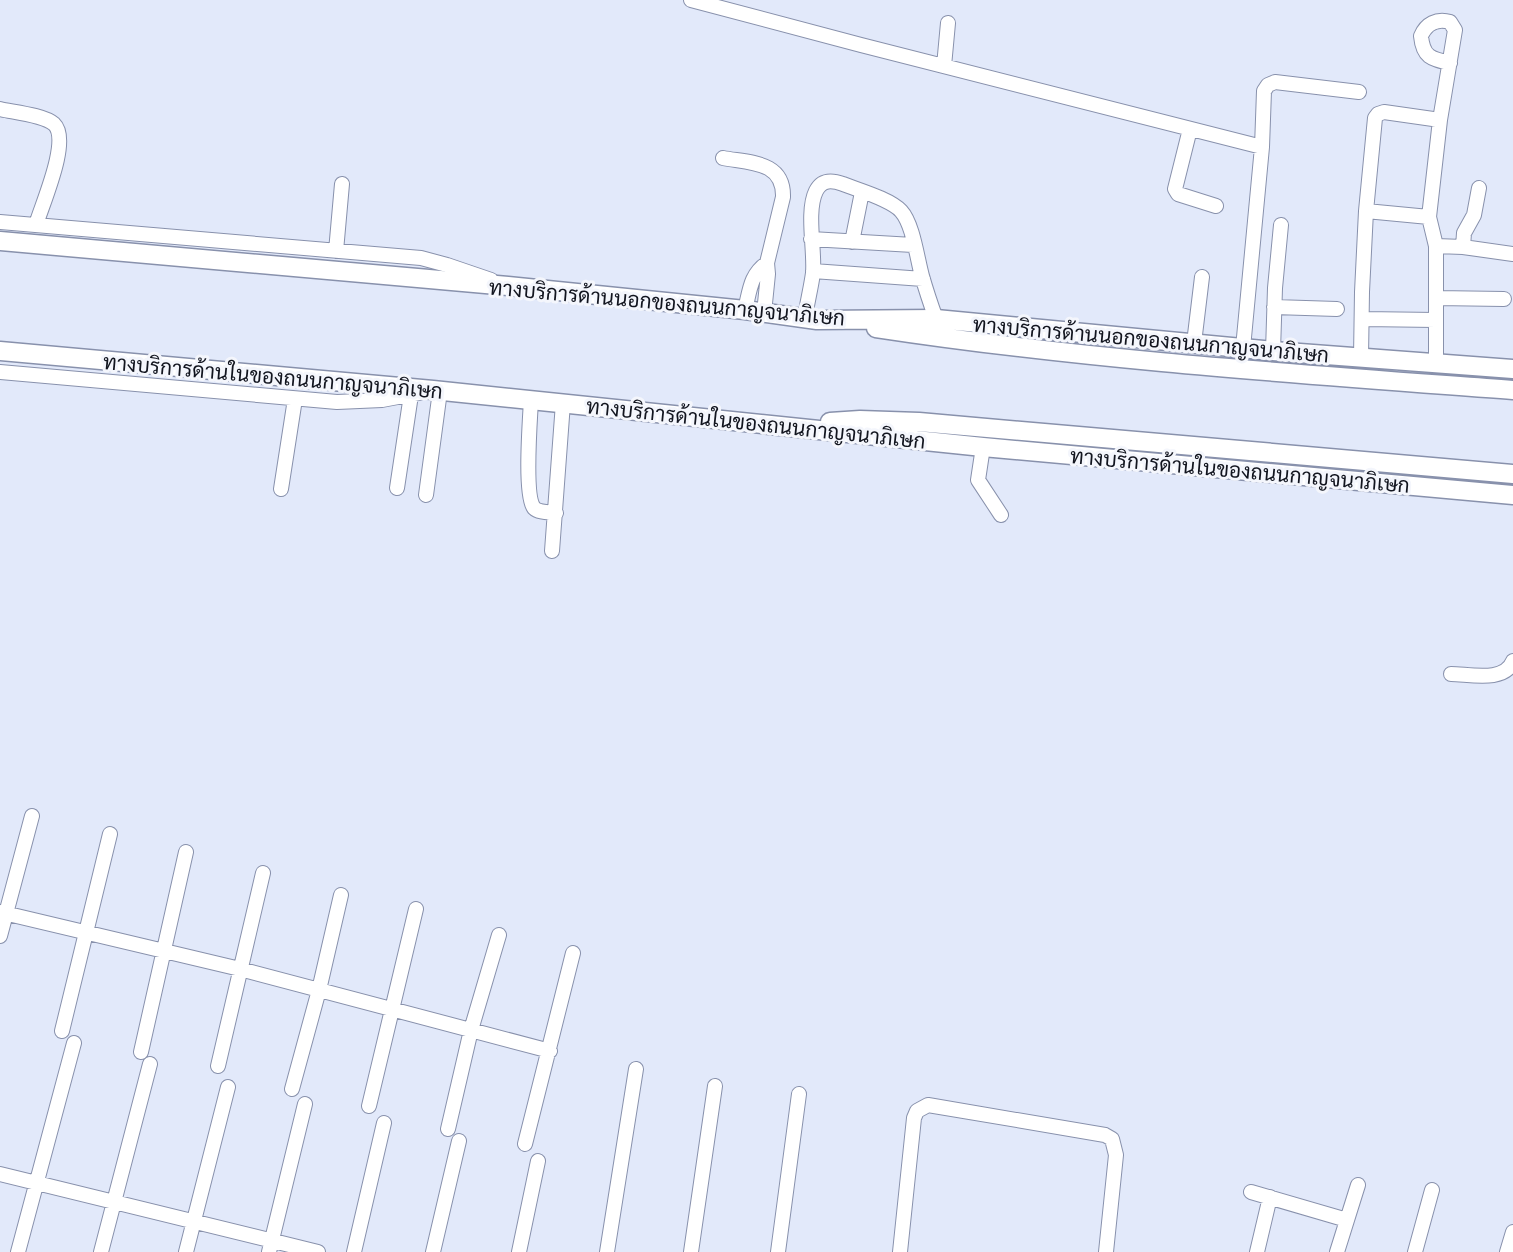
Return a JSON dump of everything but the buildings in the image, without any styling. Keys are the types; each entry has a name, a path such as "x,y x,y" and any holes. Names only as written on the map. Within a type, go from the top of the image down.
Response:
{"main road":[{"name":"ทางบริการด้านนอกของถนนกาญจนาภิเษก","path":"4,241 508,286 745,310 811,319 936,319 1273,351 1513,369"},
{"path":"811,319 1044,351 1224,369 1513,390"},
{"name":"ทางบริการด้านในของถนนกาญจนาภิเษก","path":"0,351 531,400 983,447 1513,495"},
{"path":"781,426 860,420 919,422 1513,474"}],"street":[{"path":"691,0 1262,147"},
{"path":"944,66 948,23"},
{"path":"1436,363 1436,246 1429,217 1440,120 1450,63"},
{"path":"1243,348 1262,147 1264,91 1268,85 1275,82 1359,92"},
{"path":"0,109 45,118 54,124 59,133 58,159 36,225"},
{"path":"1361,357 1366,211 1375,118 1384,112 1440,120"},
{"path":"1190,129 1175,189 1178,194 1216,207"},
{"path":"723,158 762,165 773,170 780,178 783,187 783,197 768,263 764,313"},
{"path":"811,319 813,199 816,190 827,181 835,181 889,203 900,210 907,221 936,319"},
{"path":"336,251 342,184"},
{"path":"1463,247 1464,233 1474,215 1479,188"},
{"path":"852,242 862,192"},
{"path":"1366,211 1429,217"},
{"path":"0,222 421,258 508,286"},
{"path":"1273,351 1281,225"},
{"path":"812,239 913,245"},
{"path":"1436,246 1463,247 1513,255"},
{"path":"745,310 753,276 768,263"},
{"path":"813,271 923,279"},
{"path":"1194,343 1202,277"},
{"path":"1436,298 1504,299"},
{"path":"1274,307 1337,309"},
{"path":"1363,319 1436,320"},
{"path":"0,372 295,399 361,402 436,391 426,495"},
{"path":"397,489 411,395"},
{"path":"281,489 295,399"},
{"path":"531,400 529,483 531,500 533,507 538,511 556,513"},
{"path":"552,551 563,404"},
{"path":"983,447 978,480 1000,515"},
{"path":"1451,674 1500,674 1513,662"},
{"path":"0,936 3,913 32,816"},
{"path":"63,1031 110,834"},
{"path":"101,1252 145,1058 164,950 186,852"},
{"path":"218,1066 263,873"},
{"path":"292,1089 319,990 341,896"},
{"path":"369,1106 416,909"},
{"path":"3,913 240,969 550,1051"},
{"path":"448,1129 471,1030 499,935"},
{"path":"525,1144 573,953"},
{"path":"18,1252 74,1043"},
{"path":"607,1252 636,1069"},
{"path":"692,1252 715,1086"},
{"path":"186,1252 228,1087"},
{"path":"778,1252 799,1094"},
{"path":"270,1246 305,1104"},
{"path":"900,1252 914,1118 917,1111 928,1105 1106,1135 1112,1139 1116,1155 1106,1252"},
{"path":"354,1252 384,1123"},
{"path":"434,1252 459,1141"},
{"path":"519,1252 538,1161"},
{"path":"0,1174 194,1222 270,1246 318,1252"},
{"path":"1337,1252 1358,1185"},
{"path":"1415,1252 1432,1190"},
{"path":"1251,1192 1347,1220"},
{"path":"1257,1252 1270,1197"},
{"path":"1507,1252 1513,1232"}]}
